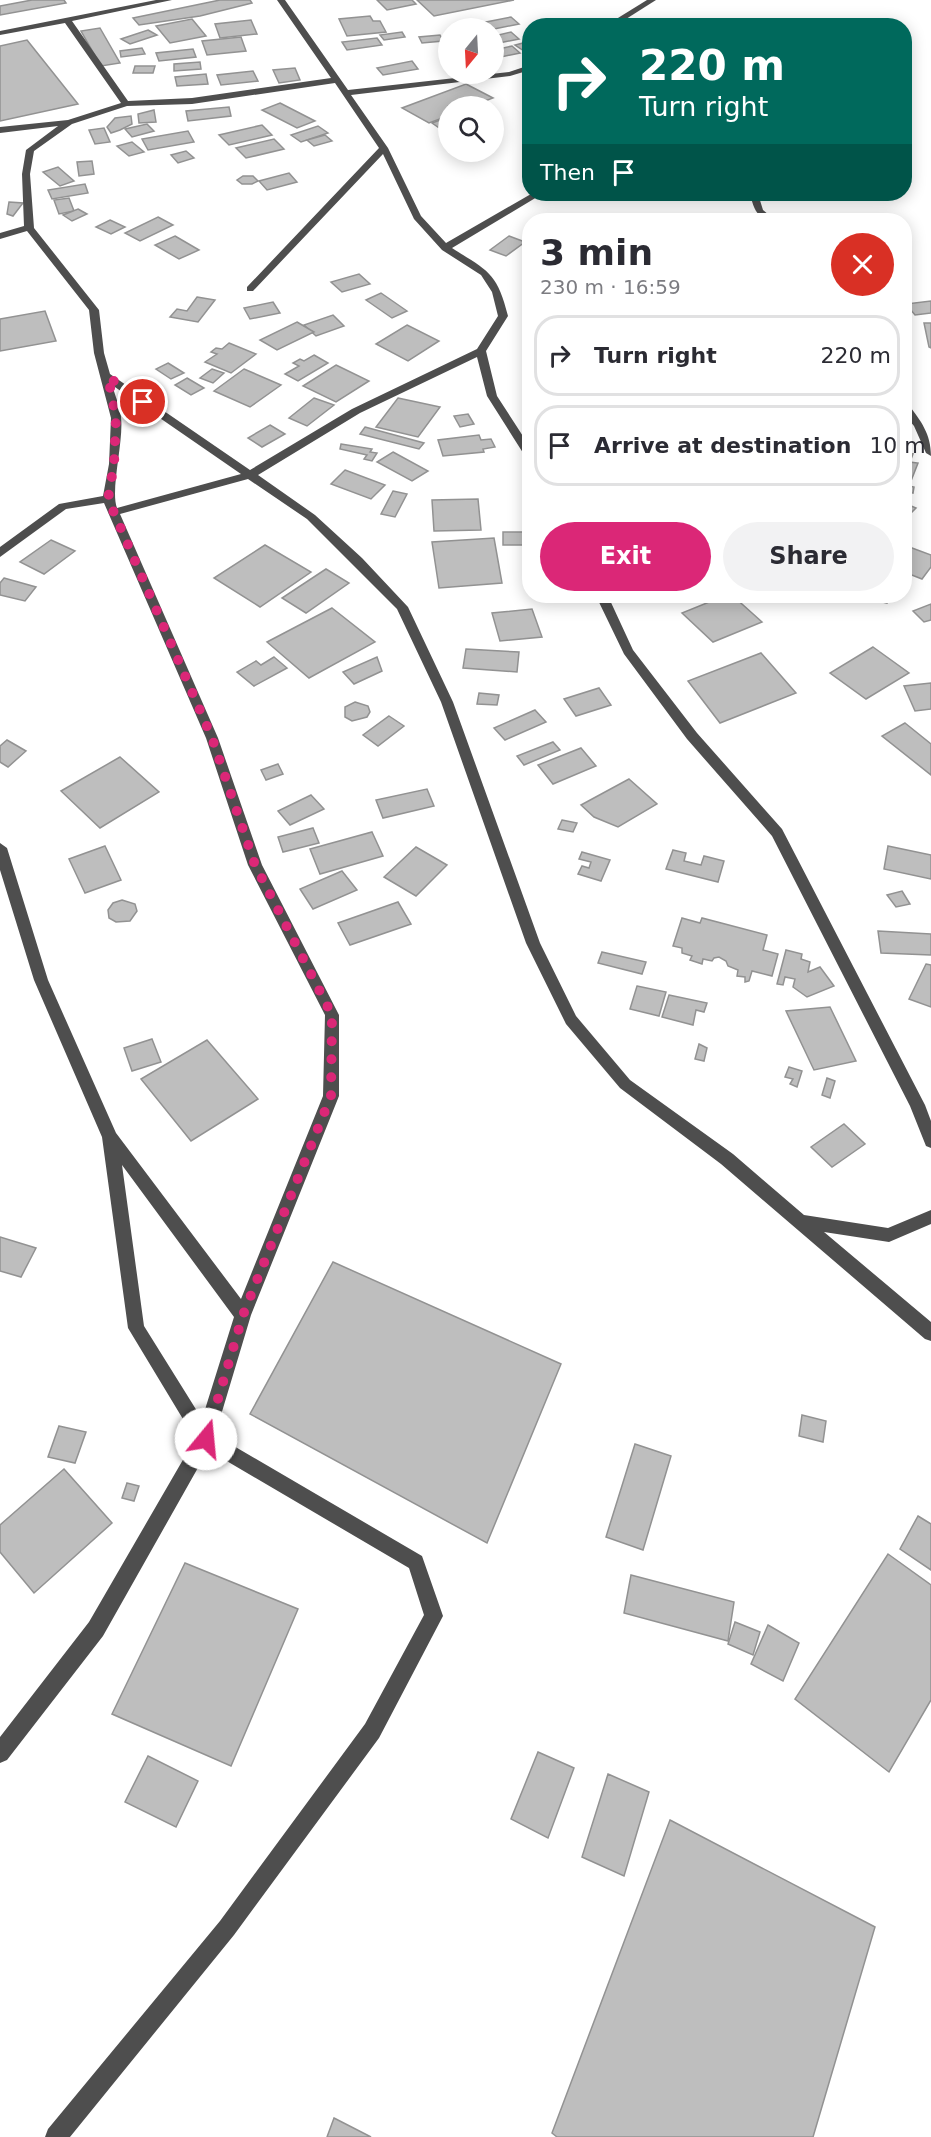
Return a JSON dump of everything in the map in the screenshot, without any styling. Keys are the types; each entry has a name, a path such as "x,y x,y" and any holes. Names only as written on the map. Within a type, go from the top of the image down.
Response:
{"street":[{"path":"0,33 168,0"},
{"path":"0,553 63,506 111,505 250,475 356,411 480,351 503,316 497,292 485,273 445,248 417,217 384,148 281,0"},
{"path":"622,18 652,0"},
{"path":"66,19 126,104"},
{"path":"346,93 510,74 522,70"},
{"path":"0,130 69,122 126,104 192,101 337,80"},
{"path":"0,1753 96,1629 206,1439 243,1315 331,1096 332,1015 255,865 212,738 111,505 116,418 108,377 99,353 94,310 29,228 26,174 30,150 69,122"},
{"path":"250,289 384,148"},
{"path":"445,248 525,201"},
{"path":"0,236 29,228"},
{"path":"480,351 492,396 522,443"},
{"path":"108,377 311,517 358,561 402,608 447,702 533,943 572,1020 625,1084 727,1159 931,1333"},
{"path":"912,416 919,425 931,453"},
{"path":"605,603 627,651 692,736 777,833 917,1105 931,1141"},
{"path":"0,849 41,980 110,1137 243,1315"},
{"path":"56,2137 227,1928 372,1731 434,1616 416,1562 206,1439 136,1328 110,1137"},
{"path":"799,1221 889,1235 931,1217"}],"building":[{"path":"32,0 64,0 66,3 0,15 0,6"},
{"path":"220,0 250,0 252,3 200,16 139,25 133,18"},
{"path":"377,0 412,0 416,4 387,10"},
{"path":"417,0 514,0 434,16"},
{"path":"370,16 373,21 380,21 386,32 347,36 339,19"},
{"path":"511,17 519,24 504,27 504,18"},
{"path":"192,19 206,36 170,43 156,26"},
{"path":"251,20 257,34 220,38 215,24"},
{"path":"100,28 120,63 101,66 81,31"},
{"path":"148,30 157,35 130,44 121,39"},
{"path":"402,32 405,37 384,40 380,35"},
{"path":"511,32 519,39 504,42 504,34"},
{"path":"438,35 438,41 422,43 419,37"},
{"path":"241,37 246,51 207,55 202,41"},
{"path":"377,38 382,45 347,50 342,42"},
{"path":"27,40 78,104 0,121 0,46"},
{"path":"512,46 520,53 504,56 504,48"},
{"path":"142,48 145,54 121,57 120,51"},
{"path":"193,49 196,57 159,61 156,53"},
{"path":"412,61 418,69 383,75 377,68"},
{"path":"200,62 201,69 174,71 174,64"},
{"path":"135,66 155,66 153,73 133,73"},
{"path":"295,68 300,80 279,83 273,70"},
{"path":"253,71 258,81 221,85 217,75"},
{"path":"206,74 208,84 177,86 175,77"},
{"path":"466,84 489,96 438,96 438,120 429,123 402,108"},
{"path":"280,103 315,121 297,128 262,110"},
{"path":"229,107 231,116 188,121 186,111"},
{"path":"154,110 156,122 139,123 138,114"},
{"path":"131,116 132,124 120,130 111,133 107,127 115,118"},
{"path":"147,124 154,131 132,137 125,129"},
{"path":"262,125 272,135 229,145 219,135"},
{"path":"318,126 328,133 301,142 291,135"},
{"path":"104,128 110,142 95,144 89,130"},
{"path":"188,131 194,142 148,150 142,139"},
{"path":"325,135 332,141 314,146 307,140"},
{"path":"274,139 284,149 246,158 236,148"},
{"path":"132,142 144,152 129,156 117,146"},
{"path":"186,151 194,158 178,163 171,155"},
{"path":"92,161 94,174 79,176 77,162"},
{"path":"58,167 74,181 60,186 43,172"},
{"path":"289,173 297,182 267,190 259,181"},
{"path":"243,176 253,176 258,181 252,184 242,184 237,180"},
{"path":"85,184 88,193 52,199 48,190"},
{"path":"69,198 74,211 59,214 54,200"},
{"path":"9,202 23,203 13,216 7,214"},
{"path":"78,209 87,214 72,221 63,215"},
{"path":"158,217 173,225 140,241 125,233"},
{"path":"110,220 125,227 111,234 96,227"},
{"path":"175,236 199,250 179,259 155,245"},
{"path":"509,236 522,241 522,244 506,256 490,250"},
{"path":"359,274 370,284 342,292 331,282"},
{"path":"381,293 407,311 392,318 366,300"},
{"path":"197,297 215,300 198,322 170,317 177,309 187,311"},
{"path":"931,301 931,313 915,315 912,311 912,303"},
{"path":"273,302 280,313 250,319 244,308"},
{"path":"45,311 56,341 0,351 0,319"},
{"path":"333,315 344,326 316,336 304,325"},
{"path":"297,322 314,332 277,350 260,340"},
{"path":"924,323 931,323 931,348 929,347"},
{"path":"407,325 439,341 408,361 376,344"},
{"path":"229,343 256,354 231,373 205,362 217,354 211,352 216,348 222,349"},
{"path":"314,355 328,363 298,381 285,374 299,366 293,363 300,359 304,361"},
{"path":"168,363 184,373 171,379 156,369"},
{"path":"336,365 369,381 336,402 303,386"},
{"path":"212,369 224,373 213,383 200,378"},
{"path":"244,369 281,385 250,407 214,391"},
{"path":"187,378 204,388 191,395 175,385"},
{"path":"314,398 334,405 307,426 289,418"},
{"path":"398,398 440,407 418,437 376,427"},
{"path":"468,414 474,424 460,427 454,416"},
{"path":"270,425 285,434 262,447 248,438"},
{"path":"365,427 424,443 419,449 360,434"},
{"path":"479,435 481,440 491,439 495,447 483,449 484,452 443,456 438,440"},
{"path":"341,444 372,449 370,452 377,453 372,461 364,459 367,455 340,449"},
{"path":"393,452 428,471 412,481 377,462"},
{"path":"912,462 918,463 912,478"},
{"path":"345,470 385,485 371,499 331,484"},
{"path":"393,491 407,494 395,517 381,514"},
{"path":"478,499 481,530 434,531 432,500"},
{"path":"503,532 522,532 522,545 503,545"},
{"path":"494,538 502,583 439,588 432,542"},
{"path":"51,540 75,551 44,574 20,562"},
{"path":"265,545 311,572 260,607 214,578"},
{"path":"912,548 931,555 931,567 922,579 912,575"},
{"path":"326,569 349,583 306,613 282,598"},
{"path":"4,578 36,587 25,601 0,595 0,583"},
{"path":"707,603 741,603 762,622 713,642 682,613"},
{"path":"931,604 931,620 924,622 913,611"},
{"path":"332,608 375,642 309,678 267,642"},
{"path":"532,609 542,637 500,641 492,613"},
{"path":"873,647 909,673 866,699 830,673"},
{"path":"466,649 519,652 517,672 463,668"},
{"path":"761,653 796,693 720,723 688,681"},
{"path":"274,657 287,668 254,686 237,672 256,661 261,665"},
{"path":"377,657 382,671 354,684 343,672"},
{"path":"931,683 931,709 915,711 904,686"},
{"path":"599,688 611,705 576,716 564,699"},
{"path":"479,693 499,695 497,705 477,704"},
{"path":"355,702 368,706 370,712 367,717 352,721 345,717 345,707"},
{"path":"535,710 546,722 505,740 494,728"},
{"path":"389,716 404,726 378,746 363,735"},
{"path":"905,723 931,744 931,775 882,736"},
{"path":"7,740 26,751 8,767 0,762 0,746"},
{"path":"553,742 560,750 524,765 517,756"},
{"path":"581,748 596,766 553,784 538,765"},
{"path":"120,757 159,792 100,828 61,791"},
{"path":"278,764 283,774 266,780 261,770"},
{"path":"629,779 657,804 618,827 594,817 581,805"},
{"path":"427,789 434,806 383,818 376,800"},
{"path":"311,795 324,809 290,825 278,811"},
{"path":"562,820 577,823 573,832 558,829"},
{"path":"313,828 319,843 283,852 278,837"},
{"path":"372,832 383,856 320,874 310,849"},
{"path":"105,846 121,880 85,893 69,859"},
{"path":"888,846 931,855 931,879 884,869"},
{"path":"416,847 447,865 416,896 384,877"},
{"path":"673,850 686,853 684,861 701,865 704,856 724,861 718,882 666,869"},
{"path":"582,852 610,860 601,881 578,874 582,866 589,868 591,862 579,859"},
{"path":"342,871 357,890 313,909 300,889"},
{"path":"902,891 910,904 896,907 887,895"},
{"path":"122,900 135,904 137,911 130,921 116,922 109,918 108,910 113,903"},
{"path":"398,902 411,924 350,945 338,923"},
{"path":"682,918 700,923 702,918 767,935 763,950 778,954 772,976 752,971 749,981 745,982 745,977 737,976 738,970 728,966 726,961 719,957 712,961 703,959 702,964 690,960 692,956 682,953 682,948 673,946"},
{"path":"878,931 931,934 931,955 881,953"},
{"path":"786,950 802,954 801,959 810,962 808,972 820,967 834,986 807,997 793,987 795,979 785,977 783,985 777,984"},
{"path":"602,952 646,962 642,974 598,963"},
{"path":"926,964 931,965 931,1007 909,999"},
{"path":"637,986 666,992 659,1016 630,1009"},
{"path":"669,995 707,1003 704,1012 696,1010 693,1025 662,1017"},
{"path":"830,1007 856,1061 814,1070 786,1011"},
{"path":"152,1039 161,1062 132,1071 124,1048"},
{"path":"207,1040 258,1099 191,1141 141,1079"},
{"path":"699,1044 707,1048 704,1061 695,1059"},
{"path":"789,1067 802,1071 797,1087 790,1084 793,1079 785,1077"},
{"path":"827,1078 835,1081 830,1098 822,1095"},
{"path":"844,1124 865,1144 832,1167 811,1147"},
{"path":"0,1237 36,1248 21,1277 0,1271"},
{"path":"333,1262 561,1364 487,1543 250,1414"},
{"path":"802,1415 826,1421 823,1442 799,1436"},
{"path":"59,1426 86,1432 75,1463 48,1457"},
{"path":"635,1444 671,1456 643,1550 606,1537"},
{"path":"64,1469 112,1523 34,1593 0,1552 0,1525"},
{"path":"127,1483 139,1486 134,1501 122,1498"},
{"path":"918,1516 931,1524 931,1570 900,1549"},
{"path":"888,1554 931,1585 931,1700 889,1772 795,1699"},
{"path":"185,1563 298,1609 231,1766 112,1714"},
{"path":"631,1575 734,1602 728,1641 624,1613"},
{"path":"735,1622 760,1632 753,1655 728,1644"},
{"path":"768,1625 799,1643 783,1681 751,1664"},
{"path":"538,1752 574,1768 548,1838 511,1819"},
{"path":"148,1756 198,1781 176,1827 125,1802"},
{"path":"608,1774 649,1792 624,1876 582,1857"},
{"path":"670,1820 875,1927 813,2137 557,2137 552,2133"},
{"path":"334,2118 371,2137 327,2137"}],"route":[{"path":"143,402 108,377 116,418 114,464 108,499 212,738 255,865 332,1015 331,1096 243,1315 206,1439"}]}
